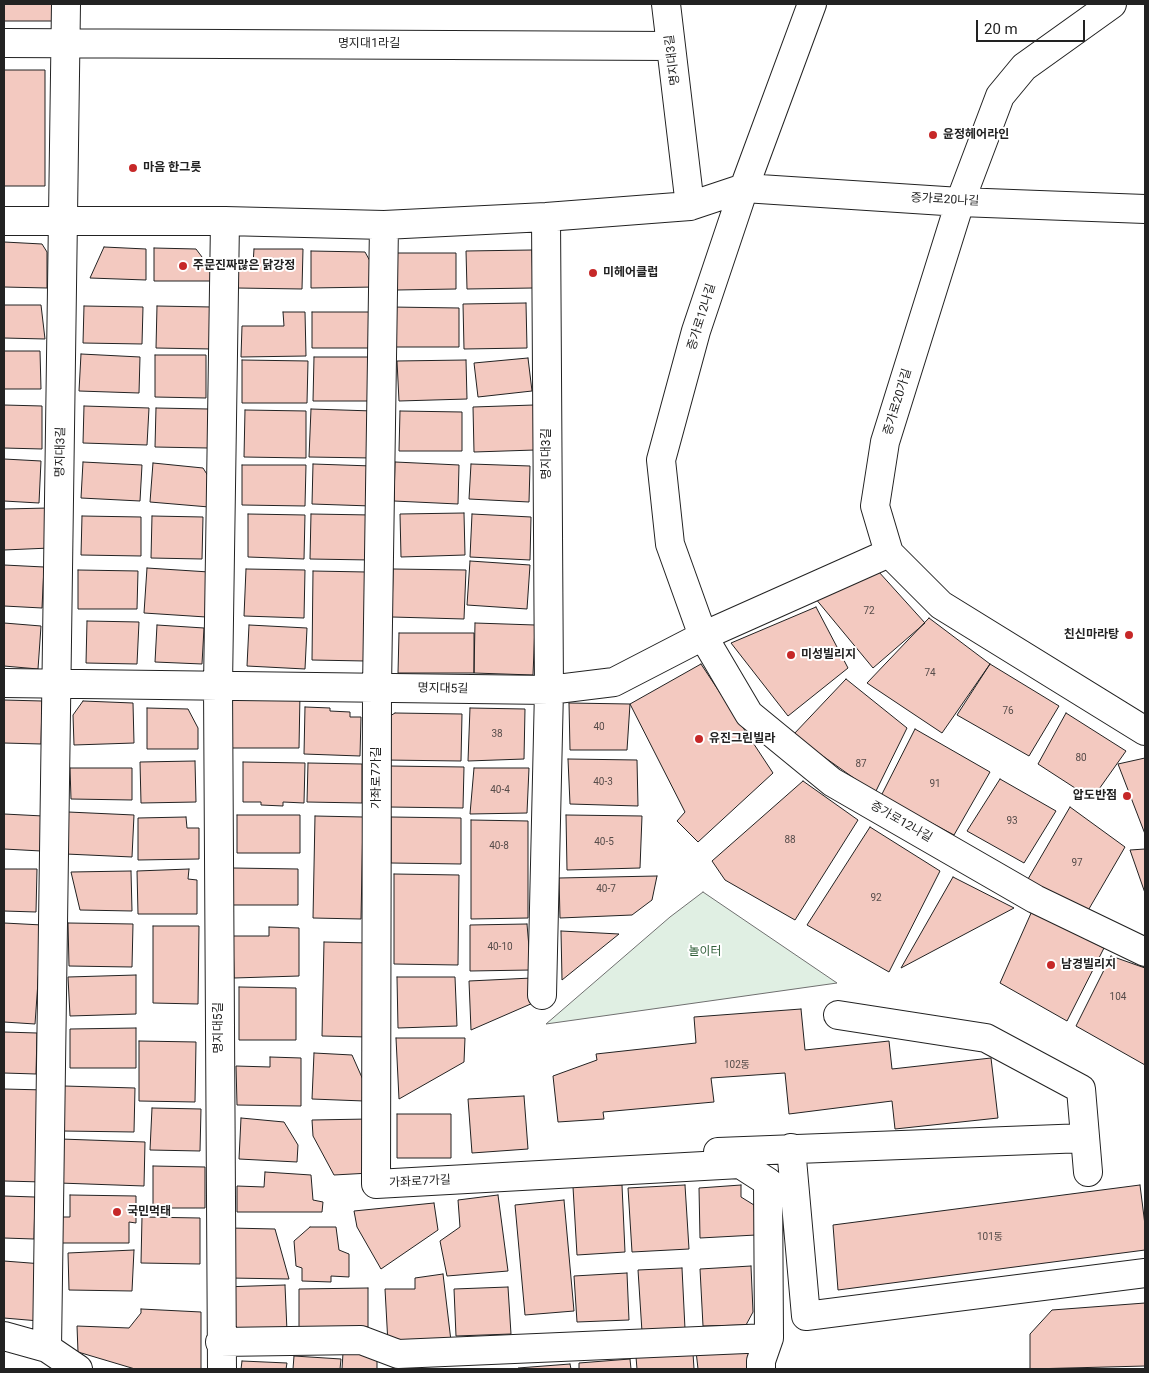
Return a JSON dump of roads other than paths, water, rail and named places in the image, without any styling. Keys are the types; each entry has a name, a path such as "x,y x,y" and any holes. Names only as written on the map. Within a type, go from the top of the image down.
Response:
{"street":[{"path":"64,221 66,4"},
{"name":"명지대3길","path":"666,4 690,206"},
{"name":"증가로12나길","path":"812,4 744,188 696,331 661,460 670,544 703,636 749,714 832,782 1035,899 1145,952"},
{"name":"증가로20가길","path":"1112,4 1024,67 1000,96 960,202 886,442 875,506 890,553 941,606 1145,731"},
{"name":"명지대1라길","path":"4,42 672,46"},
{"path":"4,221 225,221 384,225 546,217 690,206 744,188"},
{"name":"증가로20나길","path":"744,188 960,202 1145,209"},
{"name":"명지대3길","path":"546,217 548,690"},
{"name":"명지대3길","path":"57,684 64,221"},
{"path":"218,686 225,221"},
{"path":"377,688 384,225"},
{"path":"703,636 890,553"},
{"name":"명지대5길","path":"4,683 548,690 614,682 703,636"},
{"path":"47,1348 57,684"},
{"name":"명지대5길","path":"218,686 220,1342 222,1369"},
{"name":"가좌로7가길","path":"377,688 376,1184 740,1164 768,1182 769,1338 761,1361 761,1369"},
{"path":"542,995 548,690"},
{"path":"838,1015 986,1038 1081,1089 1088,1172"},
{"path":"541,1159 1085,1138"},
{"path":"792,1148 806,1316 1145,1273"},
{"path":"4,1336 47,1348 78,1369"},
{"path":"220,1342 361,1340 398,1354 769,1338"}],"place":[{"name":"윤정헤어라인","path":"933,135"},
{"name":"마음 한그릇","path":"133,168"},
{"name":"주문진짜많은 닭강정","path":"183,266"},
{"name":"미헤어클럽","path":"593,273"},
{"name":"친신마라탕","path":"1129,635"},
{"name":"미성빌리지","path":"791,655"},
{"name":"유진그린빌라","path":"699,739"},
{"name":"압도반점","path":"1127,796"},
{"name":"남경빌리지","path":"1051,965"},
{"name":"국민먹태","path":"117,1212"}],"park label":[{"name":"놀이터","path":"705,952"}]}
